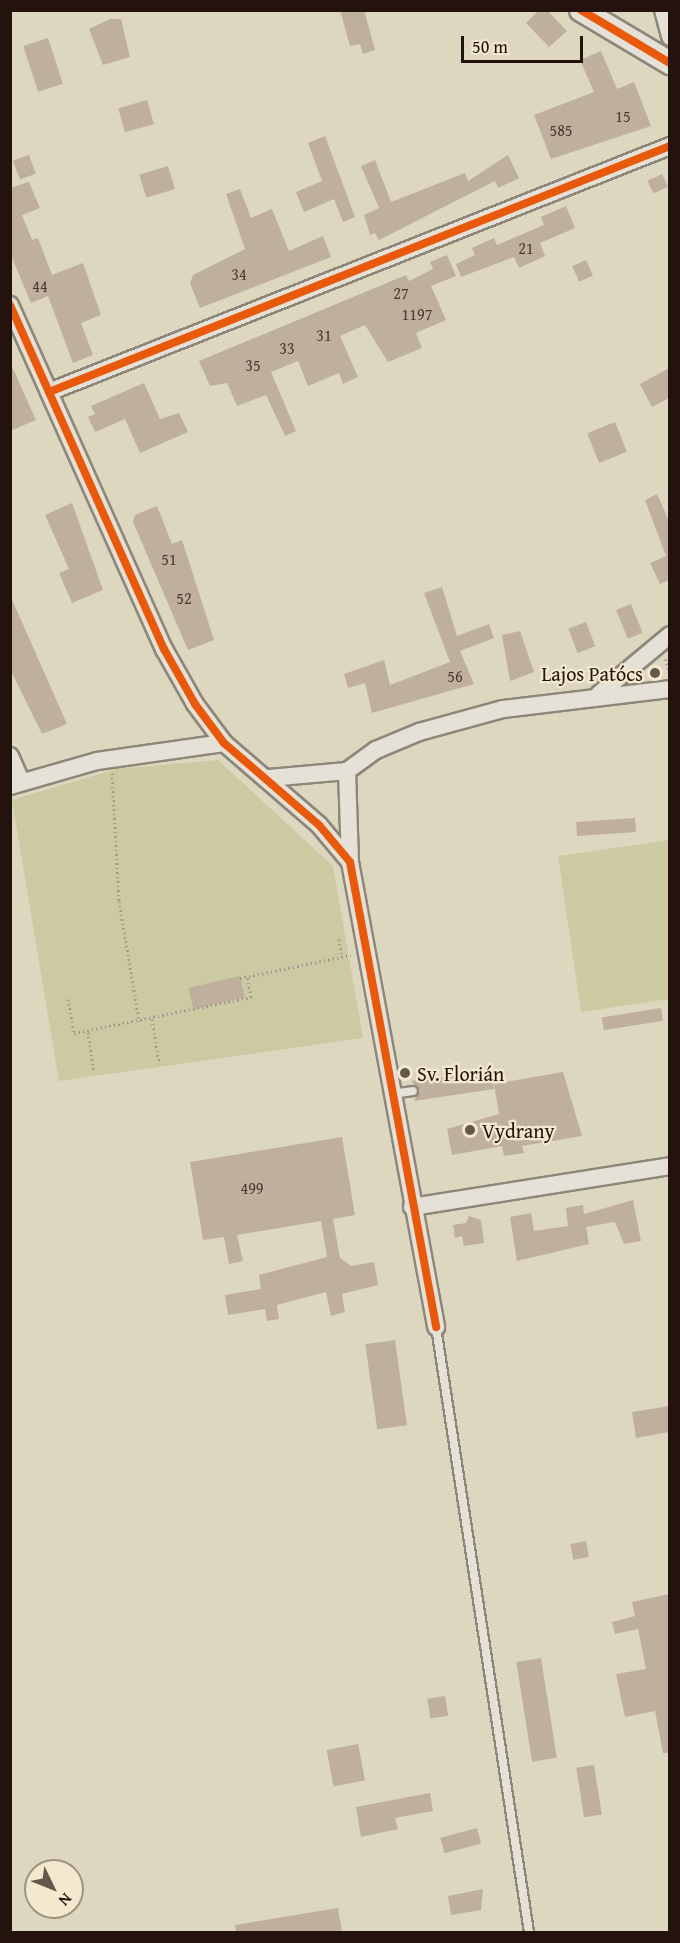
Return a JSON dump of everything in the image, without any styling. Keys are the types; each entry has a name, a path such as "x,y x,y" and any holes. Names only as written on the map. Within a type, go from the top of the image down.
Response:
{"street":[{"path":"581,10 669,63"},
{"path":"663,10 669,37"},
{"path":"49,392 669,146"},
{"path":"10,305 164,649 224,743 269,778 350,862"},
{"path":"598,694 669,635"},
{"path":"269,778 348,771 376,750 457,720 598,694 669,689"},
{"path":"10,756 16,783 109,759 224,743"},
{"path":"348,771 350,862 436,1327"},
{"path":"412,1207 669,1166"}],"lane":[{"path":"392,1094 412,1091"},
{"path":"436,1327 529,1932"}],"path":[{"path":"109,759 119,901 139,1021"},
{"path":"339,939 342,957"},
{"path":"240,978 368,952"},
{"path":"68,999 74,1033 152,1019 251,997 247,977"},
{"path":"152,1019 159,1063"},
{"path":"88,1031 94,1072"}],"shaded area":[{"path":"218,760 333,866 363,1038 59,1081 12,800 116,769"},
{"path":"669,840 669,999 581,1012 558,856"}],"building":[{"path":"340,10 364,10 375,50 363,54 360,44 350,46"},
{"path":"539,10 547,10 567,31 549,47 526,23"},
{"path":"110,19 121,19 130,57 103,65 89,29"},
{"path":"48,38 63,84 38,92 23,46"},
{"path":"601,51 617,89 634,82 651,126 551,159 534,115 594,92 580,60"},
{"path":"147,100 154,124 125,132 118,108"},
{"path":"325,136 355,217 343,222 334,199 304,212 296,192 322,181 308,143"},
{"path":"29,155 36,174 20,180 13,161"},
{"path":"508,155 519,178 498,188 495,181 379,240 375,233 370,235 364,215 379,208 361,166 375,160 391,202 465,173 468,181"},
{"path":"168,166 175,189 146,198 139,175"},
{"path":"662,174 668,187 653,193 647,181"},
{"path":"29,182 40,208 22,215 32,240 38,238 52,275 83,263 101,315 81,323 93,355 73,363 48,296 31,303 10,253 10,188"},
{"path":"240,189 251,218 272,209 289,251 323,236 331,257 200,308 190,283 193,275 245,249 226,194"},
{"path":"566,206 575,228 540,243 545,256 519,268 514,257 461,277 456,264 475,255 472,248 494,238 497,245 544,225 541,217"},
{"path":"447,255 456,276 431,286 446,320 416,333 422,348 388,362 365,325 340,336 358,377 343,384 339,373 308,386 298,361 271,372 296,431 285,436 266,395 237,406 227,383 210,386 199,361 406,275 409,281 433,269 430,262"},
{"path":"586,260 593,276 579,282 572,266"},
{"path":"10,362 36,420 10,431"},
{"path":"669,368 669,398 652,407 640,384"},
{"path":"144,383 160,419 179,413 188,432 140,453 125,419 95,432 88,417 95,414 91,406"},
{"path":"615,422 627,452 599,463 587,433"},
{"path":"657,494 669,521 669,580 660,584 650,563 666,556 645,500"},
{"path":"72,503 103,590 72,603 59,573 69,569 45,515"},
{"path":"157,506 172,544 182,540 214,640 188,650 133,522 135,515"},
{"path":"442,587 457,636 489,624 494,638 460,651 474,684 372,713 365,683 348,688 344,674 384,660 390,685 450,662 424,593"},
{"path":"10,595 67,724 42,734 10,669"},
{"path":"631,604 643,633 628,639 616,610"},
{"path":"586,622 595,646 578,653 568,629"},
{"path":"520,631 534,672 510,681 502,635"},
{"path":"635,818 636,832 577,836 576,822"},
{"path":"240,976 245,997 193,1009 188,988"},
{"path":"661,1008 663,1021 604,1030 602,1017"},
{"path":"491,1072 494,1089 414,1101 419,1090 411,1081"},
{"path":"563,1072 582,1136 522,1146 524,1153 504,1156 502,1146 452,1155 447,1129 499,1114 494,1084"},
{"path":"342,1137 355,1215 333,1219 340,1258 351,1266 374,1262 378,1285 342,1294 345,1312 331,1316 326,1292 277,1305 279,1319 267,1321 265,1309 228,1315 225,1295 261,1289 259,1275 327,1257 321,1221 237,1235 243,1261 229,1264 224,1237 203,1240 190,1162"},
{"path":"633,1200 641,1241 624,1244 615,1222 586,1227 589,1244 517,1261 510,1217 531,1213 534,1231 568,1226 566,1208 583,1205 584,1214"},
{"path":"469,1216 481,1220 484,1243 464,1246 462,1236 455,1238 453,1225 466,1223"},
{"path":"395,1340 407,1425 377,1429 365,1344"},
{"path":"669,1406 669,1432 636,1438 632,1412"},
{"path":"586,1541 589,1557 573,1560 570,1544"},
{"path":"669,1594 669,1753 663,1753 655,1711 625,1717 616,1674 646,1669 638,1629 615,1634 612,1622 635,1616 632,1602"},
{"path":"541,1658 557,1758 532,1762 516,1662"},
{"path":"445,1696 448,1716 430,1719 427,1699"},
{"path":"358,1744 365,1780 334,1786 327,1750"},
{"path":"594,1765 602,1814 584,1817 576,1768"},
{"path":"430,1793 433,1811 395,1818 398,1829 361,1837 356,1807"},
{"path":"477,1828 481,1843 444,1853 440,1838"},
{"path":"483,1889 481,1910 451,1915 448,1896"},
{"path":"338,1908 342,1932 236,1932 235,1925"}],"cycle path":[{"path":"581,10 670,63"},
{"path":"49,392 670,146"},
{"path":"10,305 164,649 195,704 224,743 319,825 350,862 436,1327"}],"place":[{"name":"Lajos Patócs","path":"655,673"},
{"name":"Sv. Florián","path":"405,1073"},
{"name":"Vydrany","path":"470,1130"}]}
